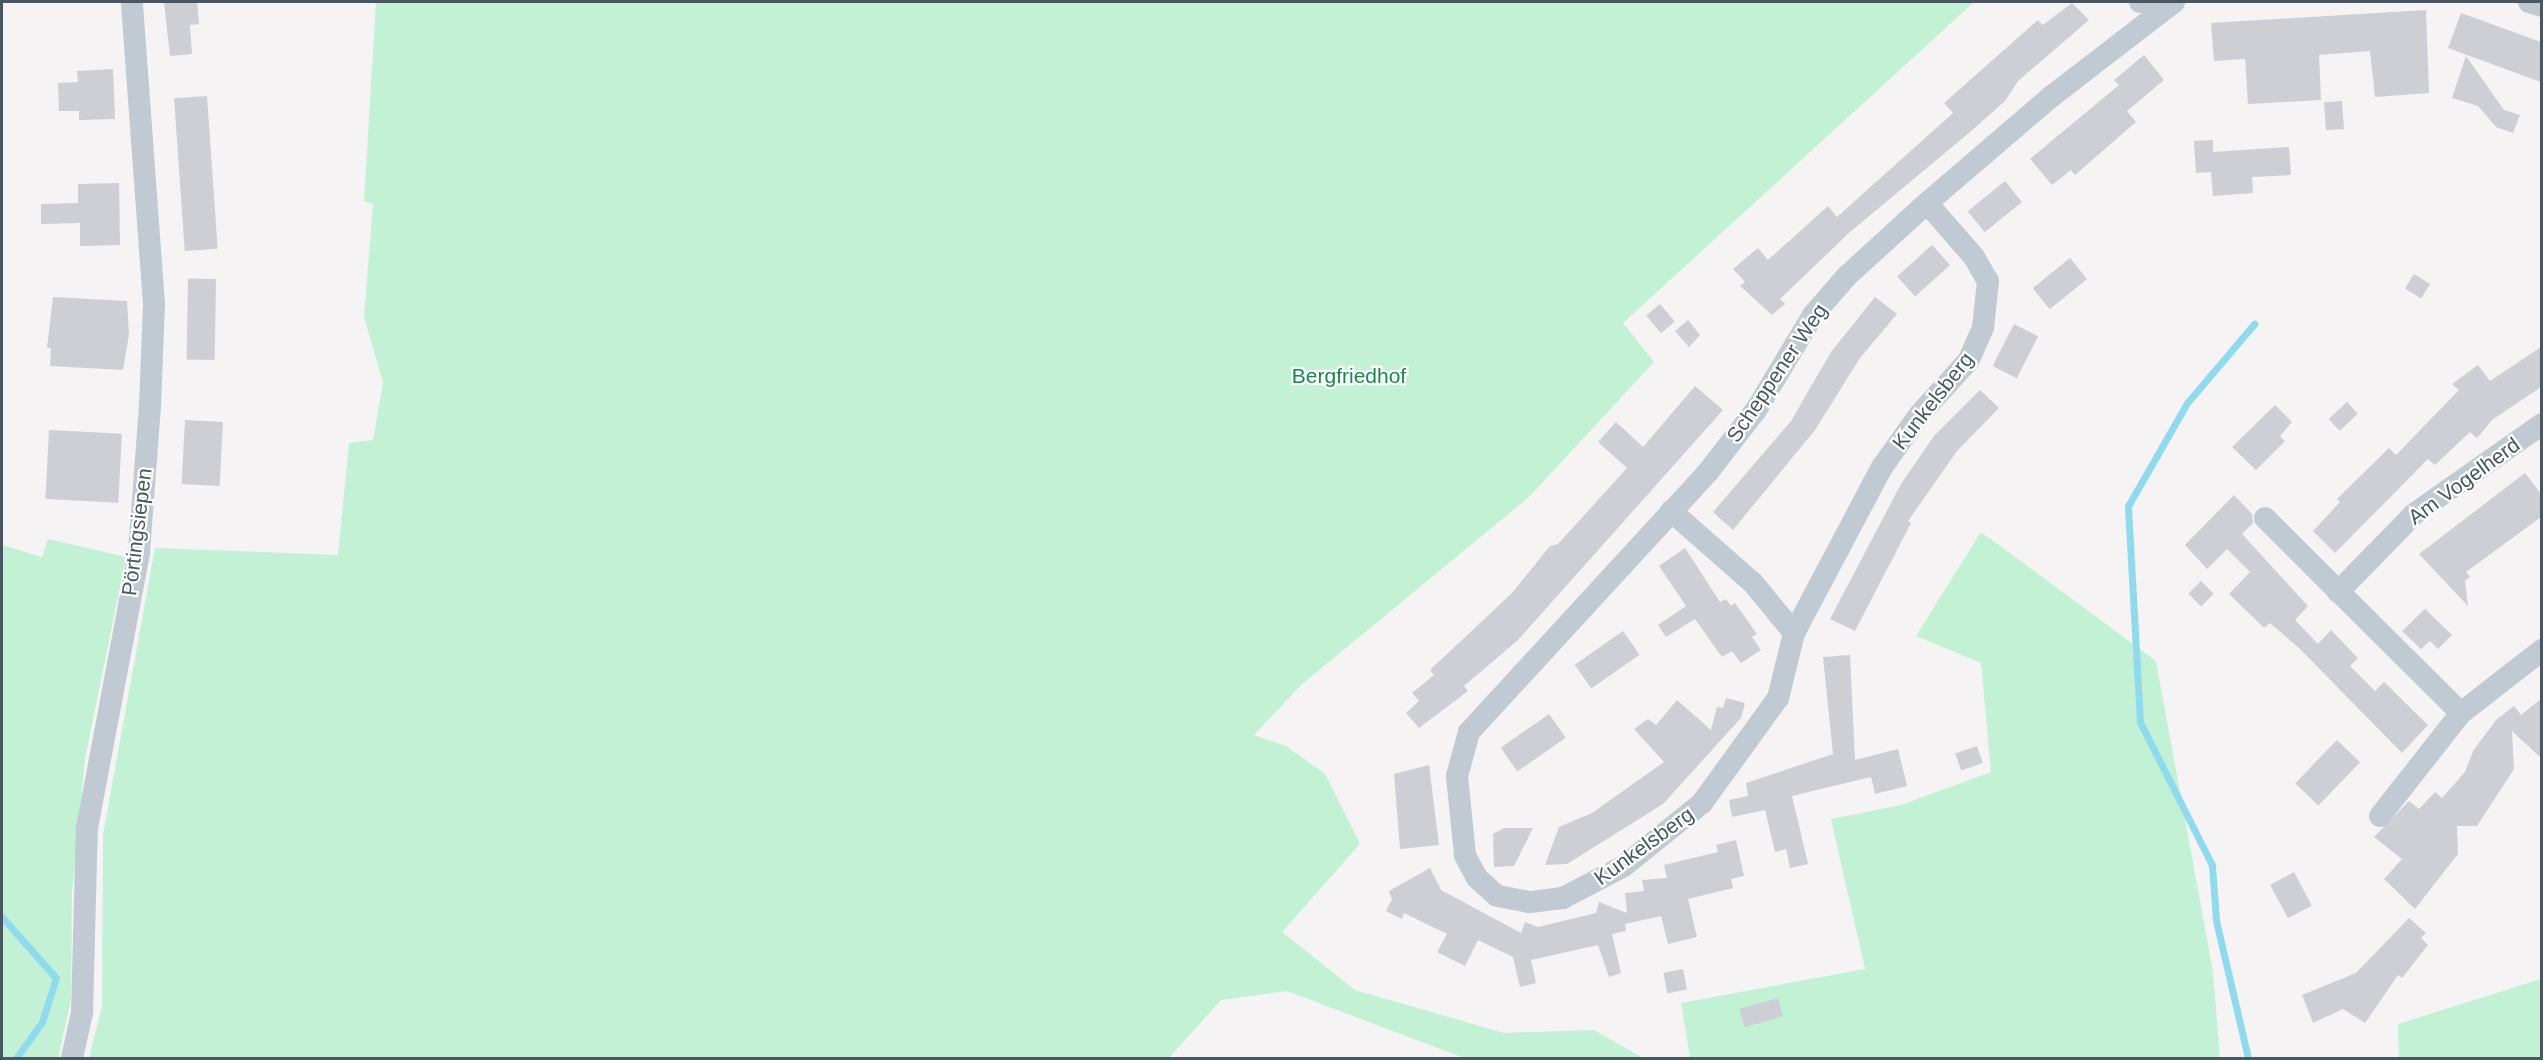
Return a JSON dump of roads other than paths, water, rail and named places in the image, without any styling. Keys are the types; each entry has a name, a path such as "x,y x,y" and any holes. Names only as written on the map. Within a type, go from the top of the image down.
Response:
{"street":[{"name":"Pörtingsiepen","path":"72,1059 82,1013 87,828 139,552 150,406 154,304 132,2"},
{"path":"2140,2 2152,2"},
{"name":"Scheppener Weg","path":"1469,732 1671,511 1756,410 1813,315 1847,276 1927,203 2132,30 2174,2"},
{"path":"2529,2 2541,6"},
{"name":"Kunkelsberg","path":"1469,732 1457,776 1465,855 1477,878 1497,896 1529,902 1563,898 1624,866 1702,803 1778,698 1794,633 1882,467 1920,414 1968,361 1983,328 1988,281 1974,257 1927,203"},
{"name":"Am Vogelherd","path":"2338,592 2414,514 2541,424"},
{"path":"1671,511 1753,583 1794,633"},
{"path":"2265,518 2461,713"},
{"path":"2380,816 2461,713 2541,650"}],"waterway":[{"path":"2248,1058 2216,920 2212,865 2140,722 2128,506 2187,403 2254,324"},
{"path":"2,917 56,978 42,1022 16,1058"}],"park label":[{"name":"Bergfriedhof","path":"1349,376"}]}
